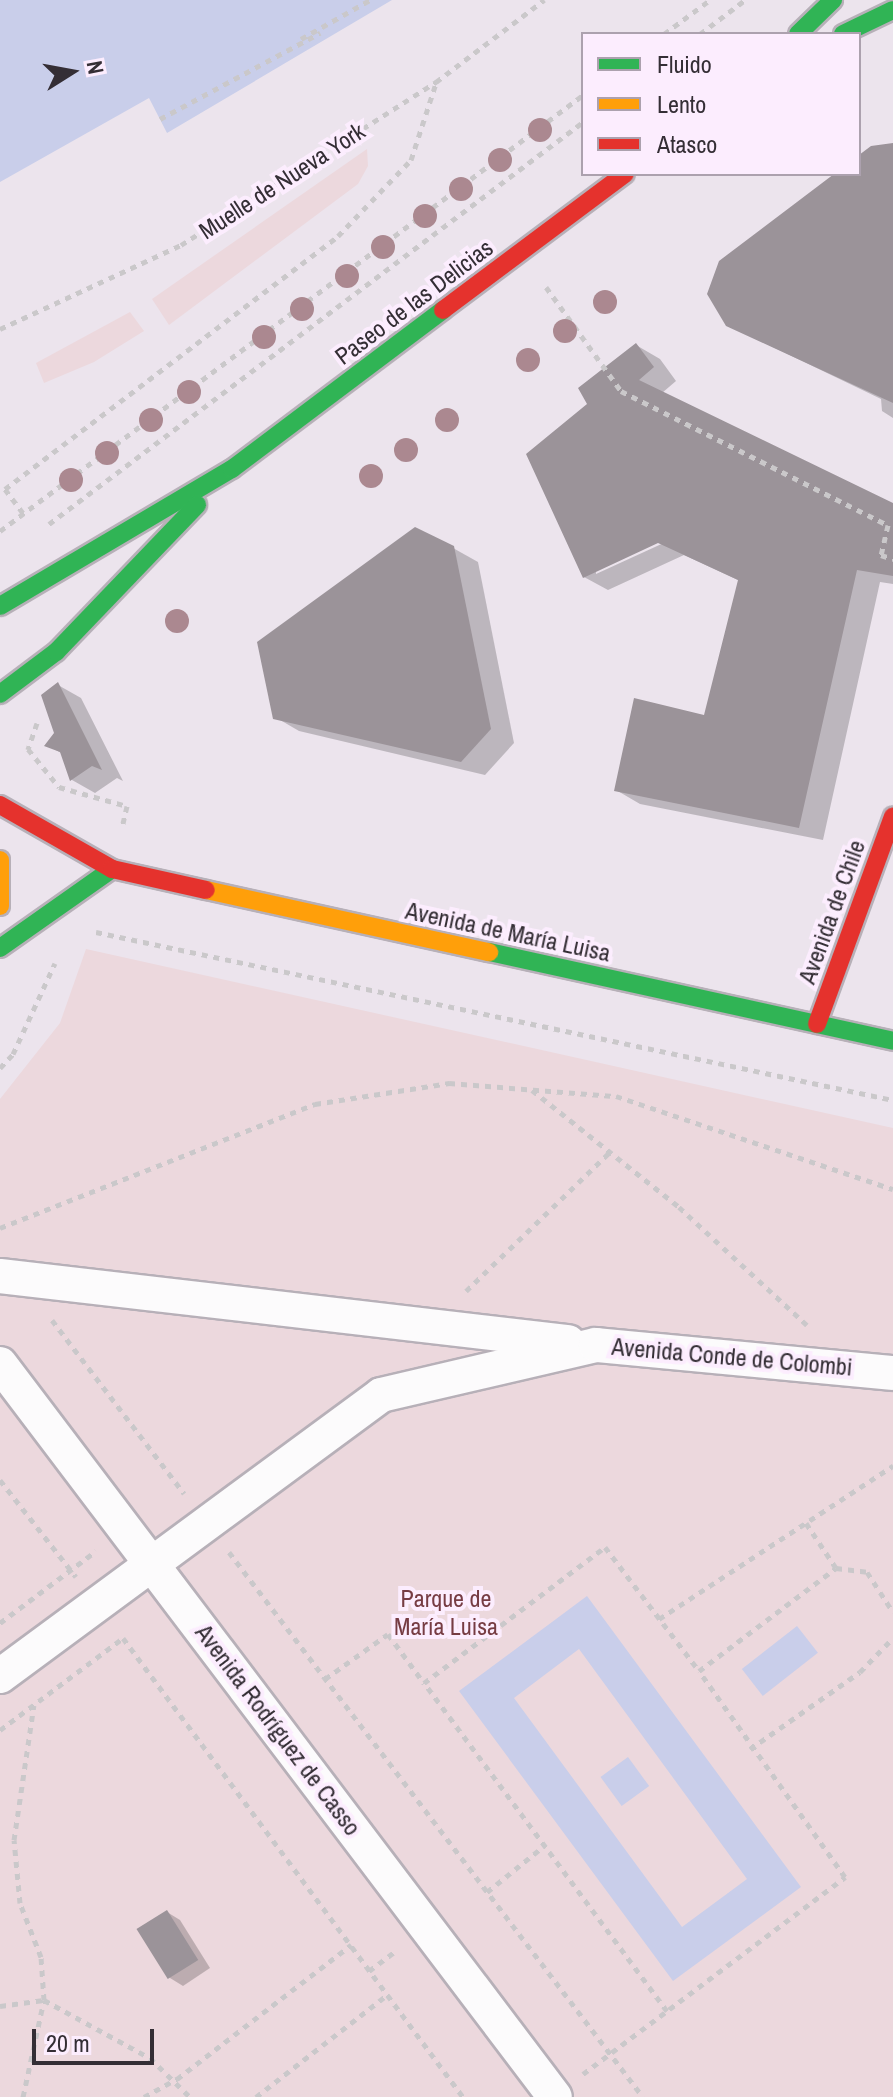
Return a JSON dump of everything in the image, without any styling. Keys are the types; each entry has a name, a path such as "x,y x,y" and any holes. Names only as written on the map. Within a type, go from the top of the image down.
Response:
{"main road":[{"path":"800,32 833,0"},
{"path":"847,32 893,10"},
{"name":"Paseo de las Delicias","path":"0,606 232,469 622,176"},
{"name":"Paseo de las Delicias","path":"0,694 56,652 232,469"},
{"name":"Avenida de María Luisa","path":"0,805 112,869 893,1041"},
{"name":"Avenida de Chile","path":"817,1024 893,816"},
{"path":"0,860 0,906"},
{"path":"0,948 112,869"}],"street":[{"path":"10,1277 428,1328 596,1345"},
{"name":"Avenida Conde de Colombi","path":"0,1676 381,1395 596,1345 893,1373"},
{"name":"Avenida Rodríguez de Casso","path":"0,1364 555,2096"}],"path":[{"path":"301,39 370,0"},
{"name":"Muelle de Nueva York","path":"0,329 181,245 436,82 544,0"},
{"path":"667,32 710,0"},
{"path":"703,32 745,0"},
{"path":"160,119 320,33"},
{"path":"23,513 5,489 338,236 411,160 436,82"},
{"path":"0,531 581,96"},
{"path":"38,532 581,124"},
{"path":"522,251 621,391 888,525 881,555 893,559"},
{"path":"43,719 32,727 28,749 59,787 127,806 124,820"},
{"path":"89,934 233,959 893,1100"},
{"path":"0,1068 13,1054 61,951"},
{"path":"0,1228 315,1104 449,1083 616,1096 893,1189"},
{"path":"532,1090 679,1207 855,1369"},
{"path":"428,1328 610,1152"},
{"path":"10,1277 207,1523 643,2097"},
{"path":"659,1619 893,1466"},
{"path":"0,1480 123,1638 463,2097"},
{"path":"806,1523 836,1568"},
{"path":"0,1623 126,1529"},
{"path":"424,1683 605,1547 699,1671 750,1749 845,1877 555,2096"},
{"path":"699,1671 836,1568 867,1572 893,1612"},
{"path":"325,1679 388,1634 667,2011"},
{"path":"0,1730 123,1638"},
{"path":"750,1749 860,1672 893,1638"},
{"path":"23,2097 44,2000 41,1957 20,1903 14,1840 34,1705"},
{"path":"487,1892 544,1846"},
{"path":"144,2097 177,2079 351,1945"},
{"path":"256,2097 387,1995"},
{"path":"0,2006 44,2000 150,2058 177,2079 190,2097"}],"green space":[{"path":"367,149 368,166 358,184 169,325 152,299"},
{"path":"130,312 144,331 94,362 44,383 36,363"},
{"name":"Parque de María Luisa","path":"86,949 893,1128 893,2097 0,2097 0,1099 60,1023"}],"water":[{"path":"0,0 392,0 167,133 149,98 0,182"},
{"path":"587,1596 801,1887 673,1981 459,1691","holes":["579,1649 747,1879 682,1927 514,1698"]},
{"path":"797,1626 818,1653 763,1696 742,1669"},
{"path":"628,1757 649,1786 622,1806 600,1777"}],"building":[{"path":"893,143 893,403 726,326 707,294 719,261 831,176 861,176 861,154 871,146"},
{"path":"636,343 654,367 639,380 893,503 893,576 857,570 799,828 614,791 634,698 704,715 738,580 658,543 583,578 526,454 587,404 578,388"},
{"path":"415,527 454,546 491,729 461,762 273,719 257,642"},
{"path":"58,682 102,770 92,766 70,781 60,752 44,746 54,733 41,695"},
{"path":"167,1910 198,1960 168,1979 136,1929"}],"traffic: fast":[{"path":"800,32 833,0"},
{"path":"847,32 893,10"},
{"path":"0,606 232,469 443,310"},
{"path":"0,694 56,652 197,505"},
{"path":"0,948 112,869"},
{"path":"489,952 893,1041"}],"traffic: slow":[{"path":"0,860 0,906"},
{"path":"206,890 489,952"}],"traffic: jam":[{"path":"443,310 622,176"},
{"path":"0,805 112,869 206,890"},
{"path":"817,1024 893,816"}]}
